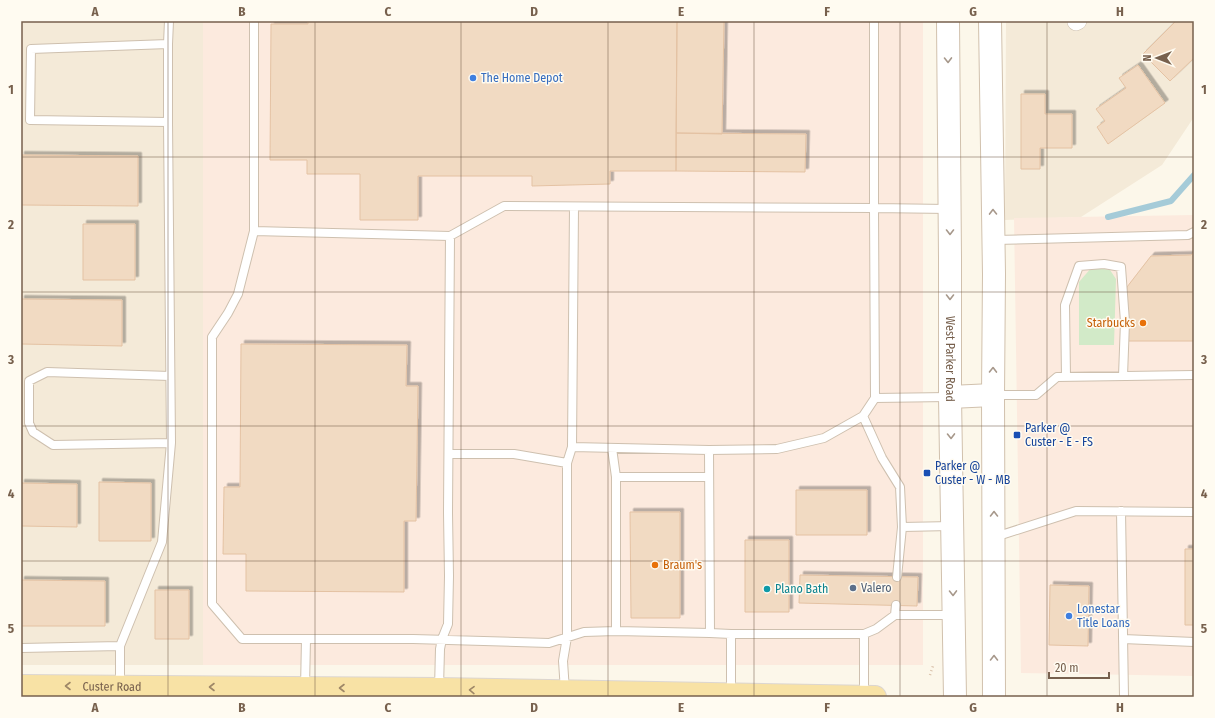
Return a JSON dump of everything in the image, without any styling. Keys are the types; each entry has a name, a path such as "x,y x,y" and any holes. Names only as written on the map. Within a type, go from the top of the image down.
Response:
{"main road":[{"name":"West Parker Road","path":"948,21 950,397 955,697"},
{"path":"990,21 994,240 994,697"},
{"path":"950,397 993,395"},
{"name":"Custer Road","path":"21,686 120,686 305,692 438,689 566,694 731,694 875,697"}],"lane":[{"path":"120,686 120,646 162,542 171,443 168,122 169,21"},
{"path":"254,21 254,231 238,294 228,313 212,337 212,604 242,640 442,640 549,642 584,632 616,631 731,634 864,634 876,629 895,615 954,614"},
{"path":"572,447 709,450 777,449 824,438 863,416 875,398 874,21"},
{"path":"168,44 31,49 30,120 168,122"},
{"path":"254,231 450,236 504,206 874,208 950,210"},
{"path":"566,694 563,661 567,637 567,463 572,447 574,207"},
{"path":"994,240 1188,235 1194,232"},
{"path":"438,689 440,649 448,624 450,236"},
{"path":"1066,377 1065,305 1078,266 1104,264 1121,267 1125,322 1124,376"},
{"path":"170,376 47,372 29,381 29,423 33,432 53,445 171,443"},
{"path":"993,395 1036,396 1057,377 1194,375"},
{"path":"875,398 950,397"},
{"path":"863,416 882,458 900,487 902,527 897,577"},
{"path":"612,448 616,476 616,631"},
{"path":"709,450 710,633"},
{"path":"448,454 514,454 567,463"},
{"path":"616,476 708,477"},
{"path":"994,538 1076,511 1194,512"},
{"path":"1122,511 1124,697"},
{"path":"902,527 952,526"},
{"path":"895,615 896,605"},
{"path":"731,634 731,694"},
{"path":"864,634 864,697"},
{"path":"1124,639 1194,642"},
{"path":"305,692 306,640"},
{"path":"21,648 120,646"}],"shaded area":[{"path":"21,21 203,21 203,665 21,665"},
{"path":"203,21 923,21 923,665 203,665"},
{"path":"1006,21 1194,21 1194,117 1162,165 1081,217 1005,220"},
{"path":"1194,215 1194,676 1021,673 1014,218"}],"green space":[{"path":"1092,267 1110,270 1116,279 1114,345 1079,345 1079,282"}],"building":[{"name":"The Home Depot","path":"308,21 677,21 676,171 610,171 610,184 532,186 532,176 418,176 418,220 360,220 360,174 307,174 307,160 270,160 271,24 308,24"},
{"path":"677,21 724,21 722,134 676,133"},
{"path":"1176,21 1194,21 1194,58 1170,81 1143,54"},
{"path":"1138,65 1165,103 1108,144 1097,127 1105,121 1096,109 1126,88 1119,78"},
{"path":"1021,94 1045,94 1045,114 1072,114 1072,148 1040,148 1040,169 1021,169"},
{"path":"676,133 806,134 805,172 676,171"},
{"path":"21,155 138,156 138,206 21,205"},
{"path":"83,224 135,224 135,280 83,280"},
{"path":"1194,252 1194,341 1127,341 1127,287 1151,256 1191,255"},
{"path":"21,299 122,300 122,346 21,344"},
{"path":"241,344 407,345 406,386 418,386 416,521 404,521 404,592 246,591 246,554 223,554 224,487 240,487"},
{"path":"99,482 151,483 151,541 99,541"},
{"path":"21,483 77,484 77,527 21,526"},
{"path":"796,490 867,490 867,535 796,535"},
{"name":"Braum's","path":"630,512 680,512 680,618 631,618"},
{"name":"Plano Bath","path":"745,540 789,540 789,612 745,612"},
{"path":"1185,549 1194,549 1194,625 1185,625"},
{"path":"800,575 918,577 917,606 799,603"},
{"path":"21,580 105,581 105,626 21,626"},
{"name":"Lonestar Title Loans","path":"1050,585 1089,586 1088,646 1049,645"},
{"path":"155,590 189,590 189,639 155,639"}],"waterway":[{"path":"1108,217 1171,201 1194,175"}],"place":[{"name":"The Home Depot","path":"473,78"},
{"name":"Starbucks","path":"1143,323"},
{"name":"Parker @ Custer - E - FS","path":"1017,435"},
{"name":"Parker @ Custer - W - MB","path":"927,473"},
{"name":"Braum's","path":"655,565"},
{"name":"Valero","path":"853,588"},
{"name":"Plano Bath","path":"767,589"},
{"name":"Lonestar Title Loans","path":"1069,616"}]}
